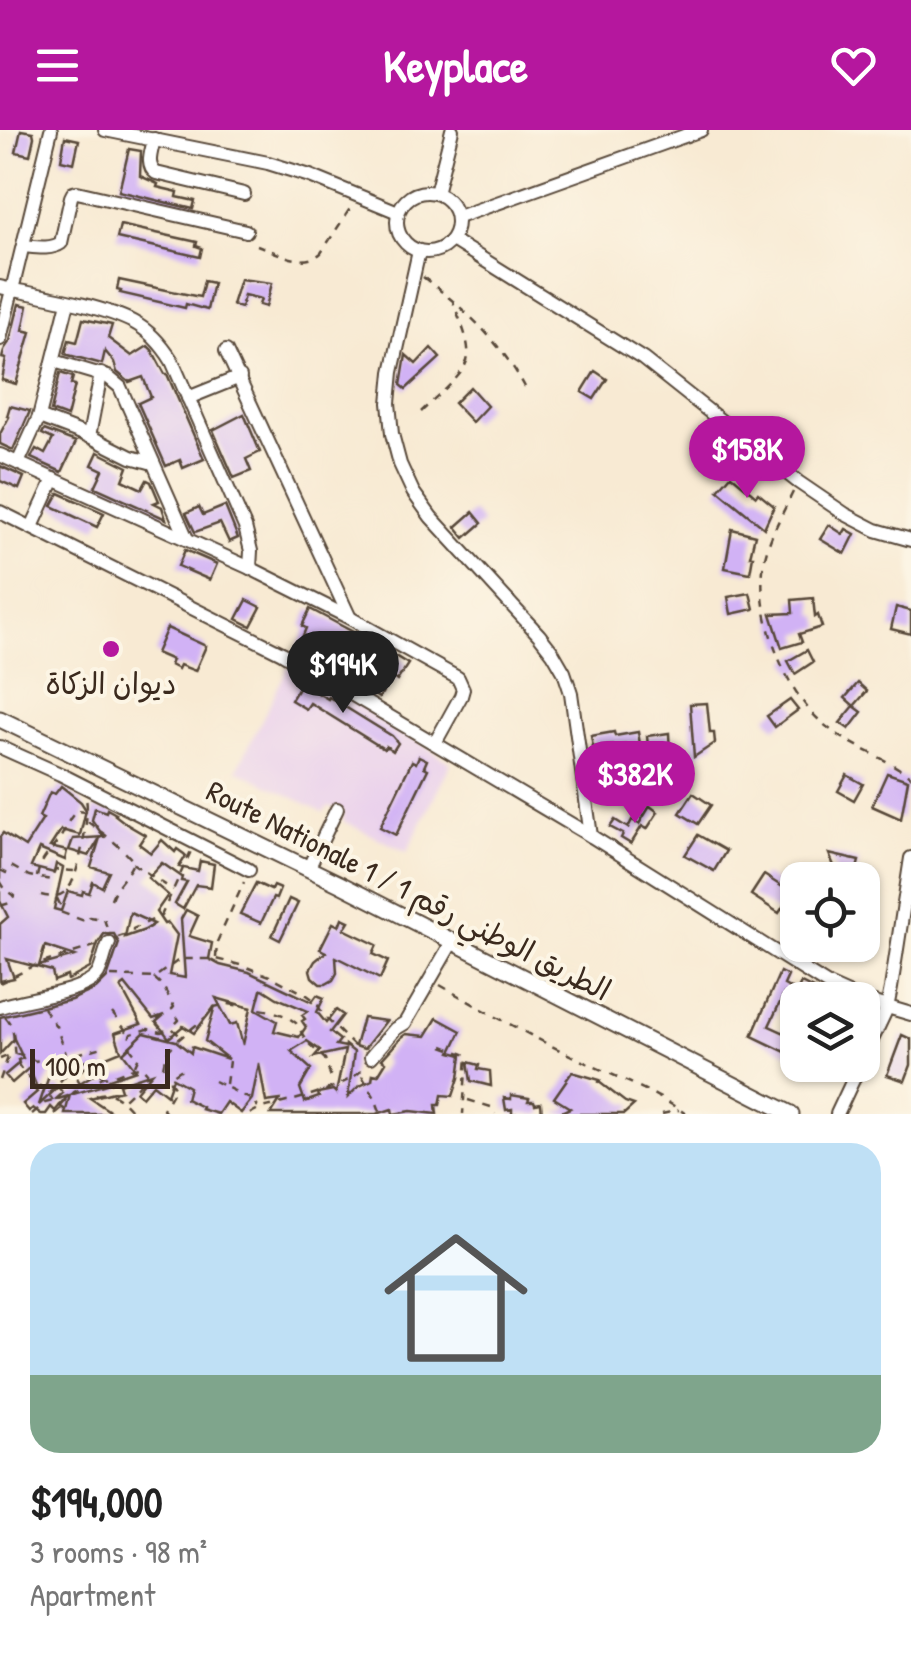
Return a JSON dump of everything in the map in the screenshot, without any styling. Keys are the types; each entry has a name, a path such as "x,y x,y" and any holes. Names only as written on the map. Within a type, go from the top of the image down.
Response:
{"main road":[{"name":"Route Nationale 1 / الطريق الوطني رقم 1","path":"0,719 308,868 791,1114"}],"street":[{"path":"0,339 6,289 23,246 52,130"},
{"path":"105,130 268,163 398,212"},
{"path":"436,193 452,130"},
{"path":"458,217 701,130"},
{"path":"154,139 150,168 156,173 244,194"},
{"path":"23,246 61,243 70,197 77,192 246,231"},
{"path":"436,193 448,200 458,217 456,234 437,251 419,252 398,232 398,212 413,195 436,193"},
{"path":"452,240 643,359 844,514 876,530 911,540"},
{"path":"419,252 392,372 389,403 400,464 431,517 539,635 564,672 573,704 591,836"},
{"path":"6,289 119,316 155,338 172,361 248,534 250,568"},
{"path":"18,463 39,417 68,302"},
{"path":"226,351 350,618"},
{"path":"54,361 101,374 120,387 187,539"},
{"path":"89,436 101,374"},
{"path":"188,398 240,377"},
{"path":"39,417 153,463"},
{"path":"0,454 250,568 458,678 462,696 436,743"},
{"path":"32,527 54,479"},
{"path":"0,512 282,653 591,836 828,986 911,1014"},
{"path":"0,747 249,870"},
{"path":"308,868 338,809"},
{"path":"880,1022 905,944 911,858"},
{"path":"371,1057 405,1023 452,942"},
{"path":"0,1009 18,1000 84,986 97,976 110,943"},
{"path":"837,1114 853,1082"}],"path":[{"path":"257,245 301,261 314,259 358,196"},
{"path":"414,270 492,337 525,386"},
{"path":"421,412 467,363 468,349 452,300"},
{"path":"798,482 774,531 764,561 761,590 780,659 798,696 817,719 911,778"},
{"path":"41,895 62,895 72,885 89,812 79,784"},
{"path":"37,877 39,865 62,835 69,818 77,811 89,812"},
{"path":"88,822 134,862 115,886 111,899"},
{"path":"0,983 83,948 110,943 161,916 194,844"},
{"path":"132,864 174,891"},
{"path":"0,870 6,873 11,866 50,880 56,870 76,871"},
{"path":"216,959 216,942 249,870"},
{"path":"0,881 16,896 0,906"},
{"path":"56,896 60,912 70,917 87,922 90,917 104,918 110,943"},
{"path":"97,976 154,978 180,959 216,959 272,977 307,995 360,1053 371,1057"},
{"path":"130,1035 148,1029 161,1032 180,1020 166,991 154,978"},
{"path":"431,978 497,1018 640,1087 686,1114"},
{"path":"164,1067 166,1053 222,1004 272,1011 296,1023 307,1042 326,1059 333,1086"},
{"path":"0,1009 12,1024 14,1054 20,1068 71,1114"},
{"path":"112,1013 130,1035 129,1043 139,1056 135,1066"},
{"path":"52,1016 67,1056"},
{"path":"172,1028 181,1038"},
{"path":"443,1046 467,1055 463,1114"},
{"path":"0,1059 14,1054 35,1061 61,1058 103,1047"},
{"path":"0,1080 8,1056"},
{"path":"61,1058 68,1076"},
{"path":"225,1085 229,1061"},
{"path":"49,1093 68,1076 91,1065 104,1076"},
{"path":"54,1114 74,1092 104,1076 142,1067 148,1077 124,1100"},
{"path":"166,1114 163,1109 175,1088 170,1077 182,1069"},
{"path":"250,1114 360,1074 381,1114"},
{"path":"214,1081 252,1100 259,1108"},
{"path":"96,1096 104,1093 124,1100 135,1114"},
{"path":"465,1099 491,1107 496,1114"},
{"path":"32,1114 53,1101"},
{"path":"662,1114 680,1110"}],"shaded area":[{"path":"288,667 310,671 451,763 407,852 343,821 344,812 329,806 323,812 237,770"}],"building":[{"path":"21,130 33,132 30,155 16,152"},
{"path":"65,137 79,140 74,163 61,160"},
{"path":"129,149 141,151 140,176 158,184 157,187 178,192 177,197 195,201 193,209 119,191"},
{"path":"120,225 197,242 196,246 202,248 200,257 117,238"},
{"path":"240,279 272,283 266,307 259,305 261,299 244,295 241,308 232,305"},
{"path":"119,280 200,297 204,281 213,283 207,310 120,293"},
{"path":"19,304 28,306 23,330 31,332 16,384 2,380 6,359 2,358"},
{"path":"83,319 112,325 108,338 132,356 148,346 152,350 167,374 204,459 183,468 180,460 166,466 138,403 151,397 143,377 129,382 117,372 105,351 102,364 65,354 69,340 77,342"},
{"path":"431,348 440,358 406,389 401,385 406,355 416,364"},
{"path":"595,371 607,379 594,399 582,392"},
{"path":"60,373 73,377 71,384 75,385 67,417 51,411"},
{"path":"470,387 487,406 472,422 454,403"},
{"path":"10,406 30,411 13,450 0,444"},
{"path":"244,414 260,452 246,459 251,471 234,478 213,430"},
{"path":"44,430 76,442 62,472 31,458 36,449 45,454 53,439 42,434"},
{"path":"98,452 128,467 123,480 142,489 147,480 151,482 159,501 154,503 162,507 166,519 95,487 103,470 92,465"},
{"path":"0,466 24,477 19,489 0,481"},
{"path":"731,475 774,506 764,528 718,490"},
{"path":"59,493 104,513 97,527 52,506"},
{"path":"225,506 238,538 229,542 220,523 195,532 186,513 199,507 203,515"},
{"path":"473,512 482,523 465,538 456,527"},
{"path":"829,525 843,534 846,529 855,534 845,554 820,539"},
{"path":"732,529 755,535 750,573 725,568"},
{"path":"185,550 217,564 210,580 178,566"},
{"path":"750,593 754,609 731,614 728,597"},
{"path":"813,598 815,617 818,615 822,627 799,634 802,642 782,648 771,614 793,613 792,600"},
{"path":"247,600 261,607 251,626 237,619"},
{"path":"896,607 911,611 911,634 891,629"},
{"path":"310,609 408,664 397,681 392,677 379,698 368,691 380,671 361,659 363,656 330,642 323,661 297,650"},
{"path":"167,628 206,646 195,671 180,665 178,669 170,665 172,660 156,653"},
{"path":"807,650 813,662 795,674 788,661"},
{"path":"303,680 318,689 316,692 392,736 398,743 393,751 310,703 306,709 291,700"},
{"path":"858,683 867,691 854,706 845,698"},
{"path":"790,700 798,710 775,727 767,716"},
{"path":"707,703 715,743 694,757 690,704"},
{"path":"854,706 862,712 849,729 840,723"},
{"path":"614,732 615,736 638,732 640,744 593,747 591,736"},
{"path":"669,733 670,754 649,757 647,736"},
{"path":"419,756 427,760 424,767 428,769 396,835 380,827 412,761 416,763"},
{"path":"638,760 640,773 670,769 672,779 622,786 617,763"},
{"path":"887,773 908,780 901,819 872,806"},
{"path":"847,775 863,784 854,800 838,791"},
{"path":"61,786 86,810 80,835 61,830 50,847 67,851 65,860 39,849 31,867 54,873 56,864 63,868 54,909 61,911 68,891 89,893 93,882 102,887 109,872 91,867 100,838 89,856 69,850 73,839 104,837 92,820 95,808 106,812 107,809 145,835 139,844 151,853 162,840 186,856 179,867 198,871 200,861 214,864 211,887 196,885 183,909 175,904 187,882 181,881 182,877 162,863 148,878 168,895 156,912 177,935 169,975 185,978 181,919 186,910 198,916 189,936 212,943 209,959 249,972 312,1002 317,995 324,998 317,1012 326,1023 336,1010 343,1015 330,1032 340,1040 336,1045 345,1045 354,1052 348,1097 372,1080 373,1074 378,1075 386,1062 382,1059 402,1037 426,1036 437,1018 461,1031 451,1052 462,1055 453,1096 442,1095 440,1105 436,1105 437,1114 393,1114 392,1109 377,1114 271,1114 280,1100 266,1102 259,1063 252,1099 241,1113 226,1102 218,1114 201,1109 186,1099 189,1087 173,1078 167,1095 153,1084 142,1097 136,1092 152,1073 119,1084 121,1090 90,1098 114,1114 65,1114 70,1095 136,1070 123,1053 144,1033 176,1041 191,1053 192,1047 228,1059 205,1041 215,1006 194,1033 183,1026 169,1038 156,1022 164,1015 153,1019 125,984 121,987 141,1024 115,1033 121,1051 106,1057 105,1071 80,1083 75,1074 101,1058 57,1065 59,1069 50,1073 39,1105 58,1087 63,1093 55,1100 68,1096 55,1111 51,1107 46,1114 33,1108 29,1111 23,1104 37,1092 33,1087 36,1085 29,1068 12,1083 5,1075 23,1058 14,1039 0,1054 0,1017 71,1000 96,989 107,978 119,943 114,934 104,934 90,968 68,980 67,976 54,981 52,971 7,959 14,978 0,981 0,924 8,917 0,901 0,837 3,833 25,847 43,819 39,817 50,792 55,794","holes":["130,913 154,924 145,930 125,937","45,946 75,956 39,966","261,990 308,1011 302,1015 306,1027 299,1037 274,1031 277,1021 256,1009","216,998 251,1008 243,1045 237,1023 230,1025","307,1041 320,1050 314,1057 345,1050 336,1093 318,1093 319,1097 305,1102 300,1088 311,1069 291,1051"]},
{"path":"693,793 711,805 698,824 680,813"},
{"path":"650,806 658,812 647,829 642,826 631,844 610,827 615,820 628,828 632,820 639,824"},
{"path":"698,835 726,851 714,871 685,855"},
{"path":"829,854 859,861 859,862 832,862"},
{"path":"764,875 780,885 780,911 779,913 751,895"},
{"path":"256,883 271,890 273,886 280,889 261,923 240,914"},
{"path":"289,899 298,903 280,940 272,936"},
{"path":"342,918 349,921 344,929 377,945 373,954 388,961 380,979 336,957 337,973 333,980 320,984 312,977 310,970 326,952 320,949 333,923 339,926"},
{"path":"780,972 788,976 785,982 780,982 780,1003 769,1026 780,1031 780,1049 752,1036"},
{"path":"363,1018 386,1021 364,1049 355,1046"},
{"path":"902,1035 911,1039 911,1065 905,1081 887,1075"},
{"path":"468,1062 490,1071 491,1086 471,1081"},
{"path":"572,1072 600,1080 634,1105 624,1114 557,1114 570,1108 554,1098"},
{"path":"511,1095 541,1103 542,1114 512,1114 512,1109 506,1110 504,1098 511,1099"}],"place":[{"name":"ديوان الزكاة","path":"111,649"}]}
